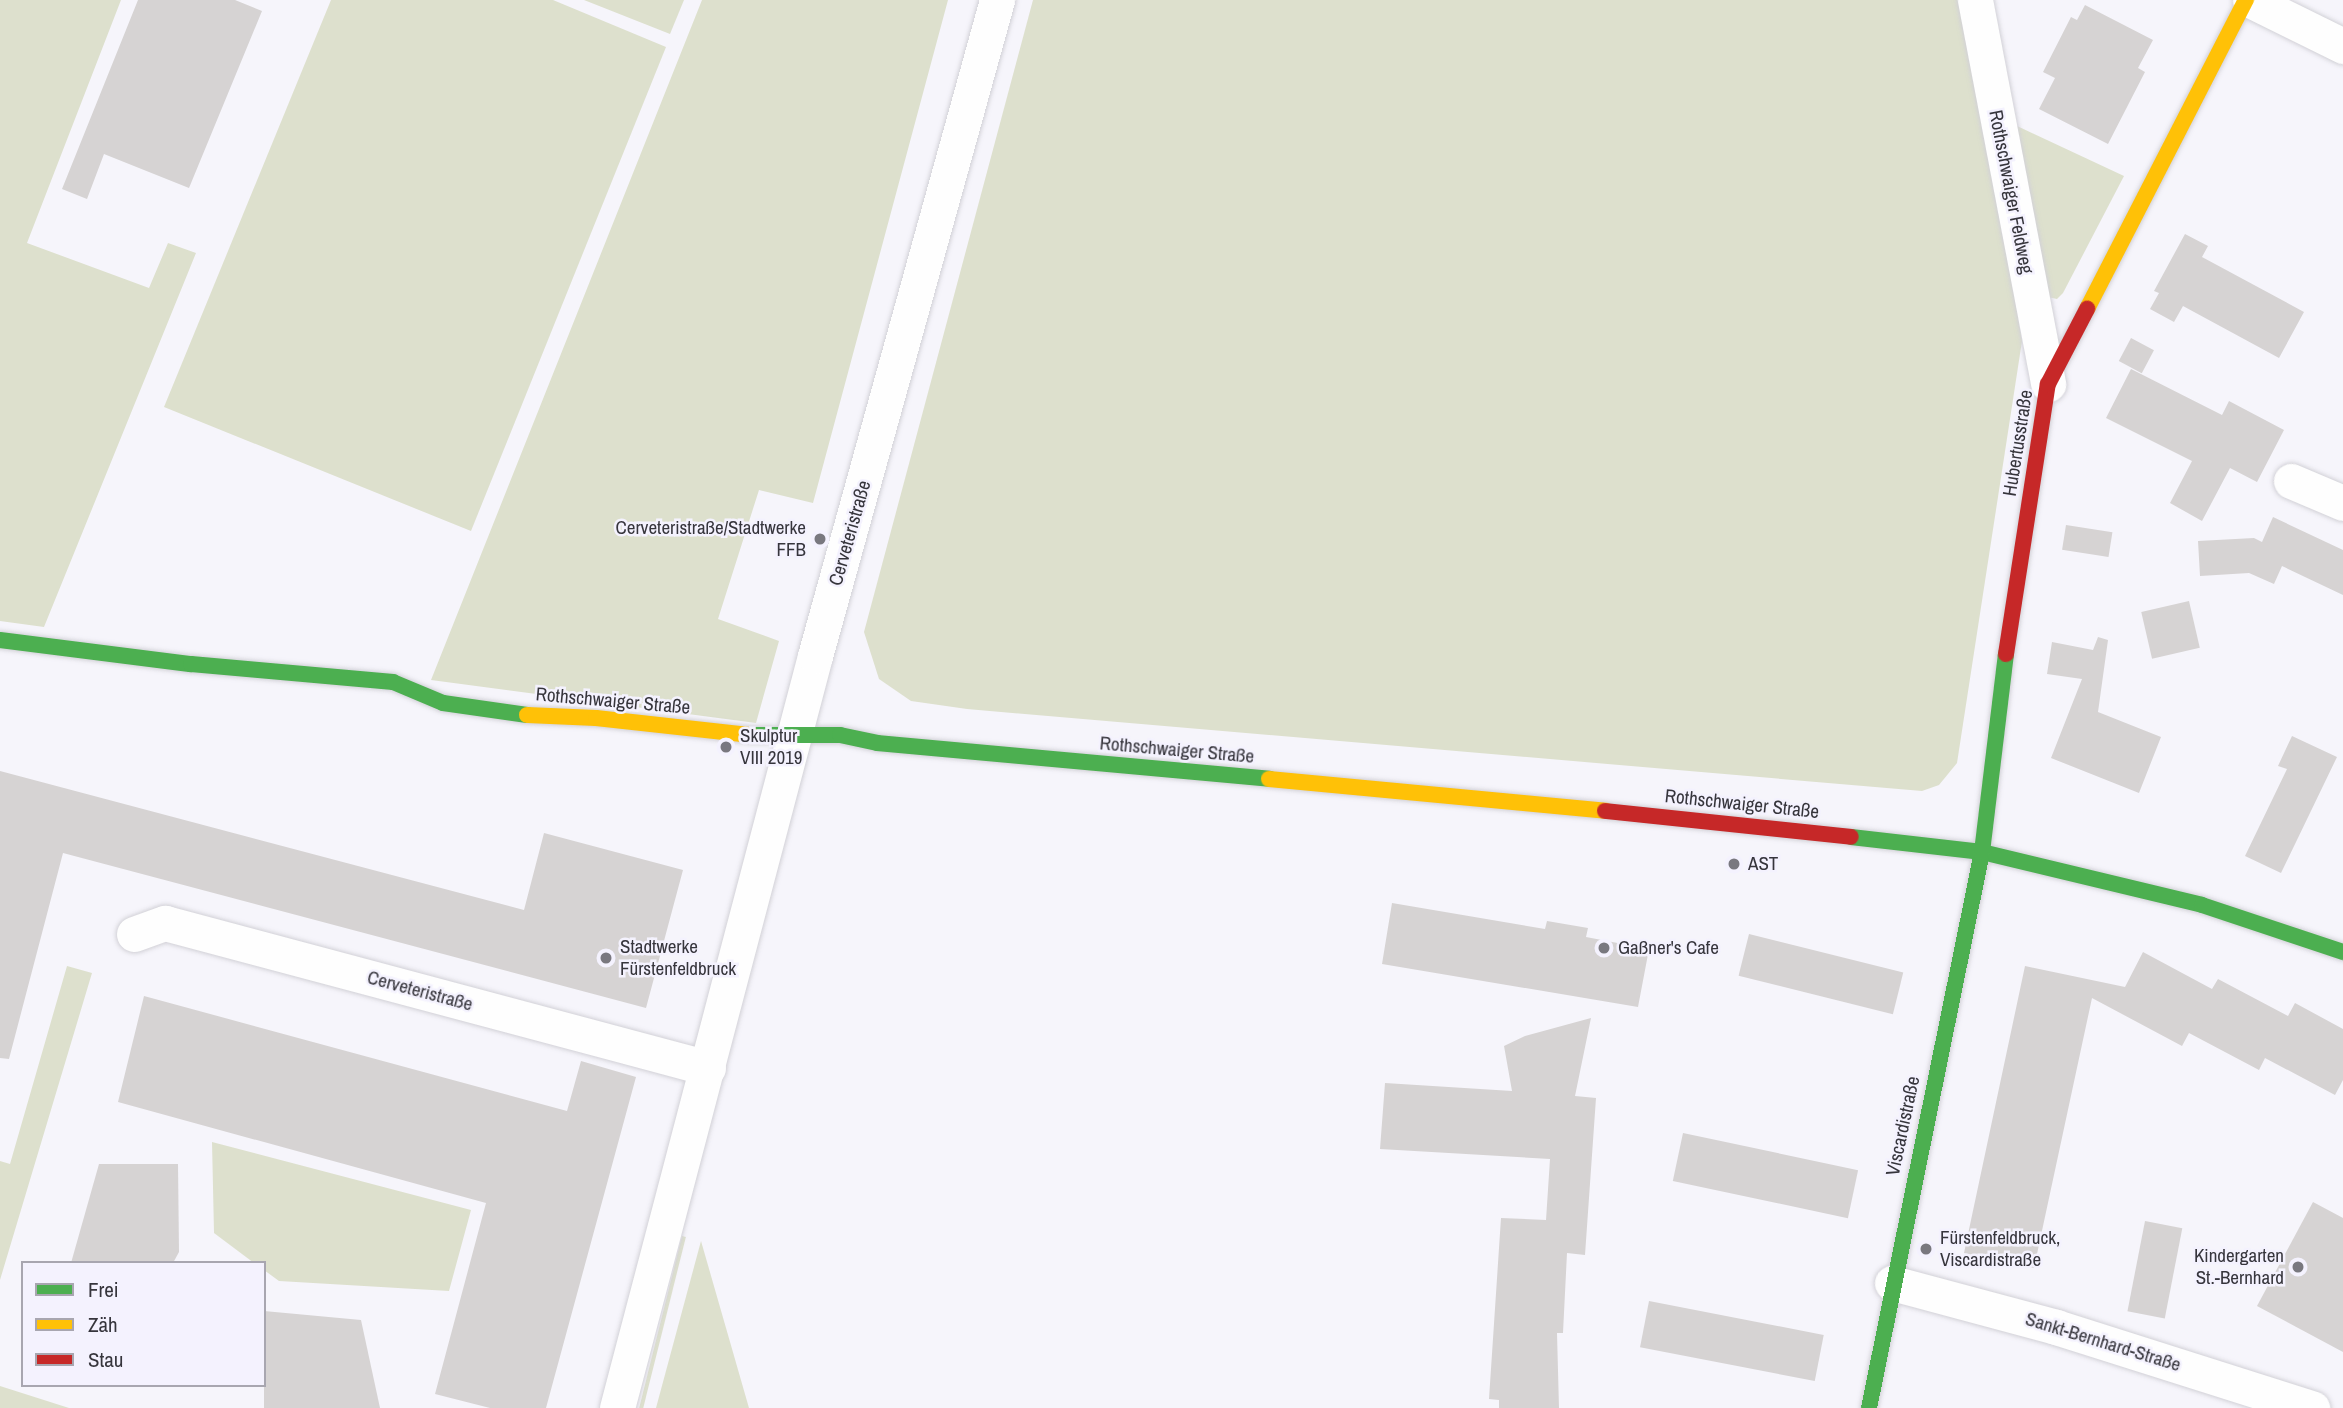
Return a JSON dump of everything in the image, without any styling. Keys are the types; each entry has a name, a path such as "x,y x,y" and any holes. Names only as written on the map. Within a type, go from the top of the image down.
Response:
{"street":[{"name":"Cerveteristraße","path":"617,1408 815,656 996,0"},
{"name":"Rothschwaiger Feldweg","path":"1975,0 2048,384"},
{"name":"Hubertusstraße","path":"1982,852 2004,670 2048,384 2248,0"},
{"path":"2248,0 2343,46"},
{"path":"2291,481 2343,503"},
{"name":"Rothschwaiger Straße","path":"0,640 191,664 393,682 443,704 545,717 596,718 759,736 840,735 877,743 1653,815 1982,852 2202,905 2343,952"},
{"name":"Viscardistraße","path":"1869,1408 1892,1283 1982,852"},
{"name":"Cerveteristraße","path":"134,934 165,923 708,1068"},
{"name":"Sankt-Bernhard-Straße","path":"1892,1283 2056,1327 2312,1408"}],"green space":[{"path":"0,0 121,0 27,243 149,288 168,243 196,253 44,627 0,621"},
{"path":"331,0 553,0 666,47 471,531 164,407"},
{"path":"584,0 684,0 670,34"},
{"path":"702,0 948,0 813,503 759,490 718,619 779,641 756,723 431,680"},
{"path":"1033,0 1966,0 2022,341 1957,763 1939,785 1922,791 967,709 911,701 879,679 864,632"},
{"path":"2015,125 2124,176 2063,293 2057,299 2048,297"},
{"path":"67,966 92,973 0,1280 0,1161 10,1164"},
{"path":"212,1142 471,1210 449,1291 279,1281 266,1271 266,1261 251,1261 214,1233"},
{"path":"682,1236 686,1237 643,1408 639,1408"},
{"path":"701,1241 749,1408 656,1408"},
{"path":"0,1386 69,1408 0,1408"}],"building":[{"path":"138,0 235,0 262,11 189,188 104,154 87,199 62,189"},
{"path":"2085,5 2153,40 2138,68 2145,72 2108,144 2039,109 2055,78 2043,72 2071,17 2077,20"},
{"path":"2185,234 2208,246 2202,257 2304,312 2279,358 2183,306 2174,322 2150,309 2159,293 2154,291"},
{"path":"2131,338 2154,350 2142,373 2119,361"},
{"path":"2131,369 2222,415 2229,401 2284,430 2257,482 2230,468 2202,521 2170,503 2192,461 2106,418"},
{"path":"2273,517 2343,550 2343,595 2282,566 2274,584 2249,573 2200,576 2198,541 2254,538 2262,542"},
{"path":"2066,525 2112,532 2109,557 2062,550"},
{"path":"2189,601 2200,648 2152,659 2141,612"},
{"path":"2098,637 2108,640 2098,712 2161,737 2139,793 2051,758 2082,679 2047,674 2052,642 2093,650"},
{"path":"2292,736 2337,757 2281,873 2245,856 2287,769 2278,766"},
{"path":"0,771 524,910 544,833 683,870 646,1008 63,853 9,1059 0,1058"},
{"path":"1392,903 1545,929 1547,921 1588,928 1586,937 1649,949 1638,1007 1382,964"},
{"path":"1749,934 1903,972 1893,1014 1739,976"},
{"path":"2143,952 2212,989 2218,979 2288,1016 2295,1003 2343,1029 2343,1080 2335,1095 2265,1058 2259,1070 2189,1033 2182,1046 2092,998 2034,1268 1964,1253 2025,966 2125,987"},
{"path":"144,996 567,1111 581,1061 636,1077 546,1408 490,1408 435,1394 486,1203 118,1102"},
{"path":"1591,1018 1575,1096 1596,1098 1585,1255 1567,1253 1563,1333 1557,1333 1559,1408 1499,1408 1499,1400 1489,1399 1501,1218 1546,1220 1550,1159 1380,1149 1385,1083 1512,1091 1504,1046 1525,1036"},
{"path":"1683,1133 1858,1170 1848,1218 1673,1181"},
{"path":"99,1164 178,1164 179,1252 174,1261 72,1261"},
{"path":"2313,1202 2343,1218 2343,1352 2257,1306"},
{"path":"2145,1221 2182,1228 2165,1319 2127,1311"},
{"path":"1649,1301 1824,1335 1815,1381 1640,1347"},
{"path":"266,1311 361,1320 380,1408 264,1408"}],"traffic: fast":[{"path":"0,640 191,664 393,682 443,703 527,715"},
{"path":"1869,1408 1982,852 2006,654"},
{"path":"751,735 840,735 877,743 1269,779"},
{"path":"1851,837 1982,852 2202,905 2343,952"}],"traffic: slow":[{"path":"2087,309 2246,0"},
{"path":"527,715 596,718 751,735"},
{"path":"1269,779 1605,811"}],"traffic: jam":[{"path":"2006,654 2048,384 2087,309"},
{"path":"1605,811 1851,837"}],"place":[{"name":"Cerveteristraße/Stadtwerke FFB","path":"820,539"},
{"name":"Skulptur VIII 2019","path":"726,747"},
{"name":"AST","path":"1734,864"},
{"name":"Gaßner's Cafe","path":"1604,948"},
{"name":"Stadtwerke Fürstenfeldbruck","path":"606,958"},
{"name":"Fürstenfeldbruck, Viscardistraße","path":"1926,1249"},
{"name":"Kindergarten St.-Bernhard","path":"2298,1267"}]}
